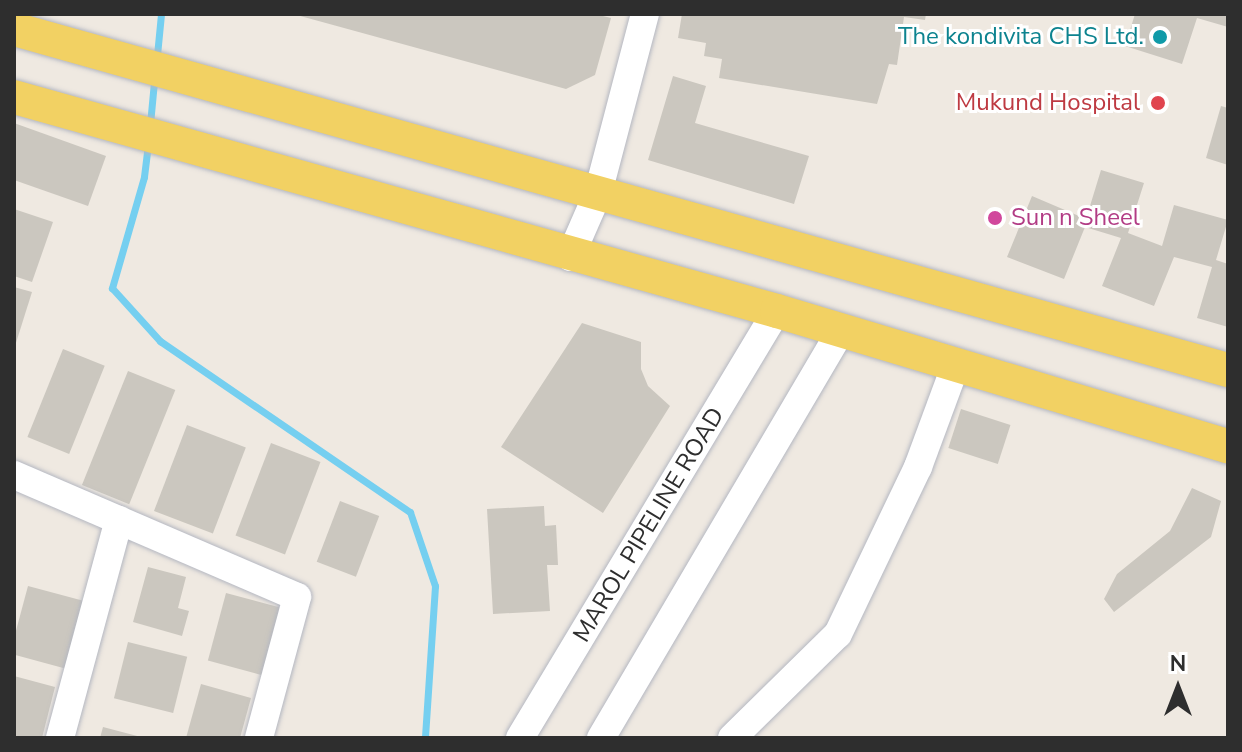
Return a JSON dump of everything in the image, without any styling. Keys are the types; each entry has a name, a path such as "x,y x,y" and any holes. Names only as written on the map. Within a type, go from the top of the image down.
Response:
{"main road":[{"path":"14,29 1228,370"},
{"path":"14,97 570,257 777,311 1228,446"}],"street":[{"path":"570,257 598,193 645,14"},
{"name":"MAROL PIPELINE ROAD","path":"520,738 777,311"},
{"path":"601,738 841,330"},
{"path":"732,738 838,634 918,467 956,364"},
{"path":"14,475 297,597 259,738"},
{"path":"60,738 119,520"}],"building":[{"path":"293,14 595,14 611,18 595,75 566,89"},
{"path":"682,14 926,14 925,20 904,17 897,65 889,64 877,104 719,78 722,59 704,56 706,43 678,38"},
{"name":"The kondivita CHS Ltd.","path":"1135,14 1228,14 1228,27 1197,18 1182,64 1125,46"},
{"path":"673,76 706,86 695,123 809,156 794,204 648,160"},
{"path":"1221,106 1228,108 1228,165 1206,158"},
{"path":"14,123 106,156 88,206 14,180"},
{"path":"1101,170 1144,183 1128,233 1162,246 1174,205 1228,220 1216,260 1228,264 1228,327 1197,318 1212,267 1174,257 1154,306 1102,286 1121,238 1085,227 1064,279 1007,257 1032,196 1086,219"},
{"path":"14,209 53,222 32,282 14,276"},
{"path":"14,287 32,292 15,346 14,346"},
{"path":"582,323 641,342 641,369 648,386 670,406 603,513 501,447"},
{"path":"63,349 105,366 69,454 27,437"},
{"path":"128,371 175,390 129,504 82,485"},
{"path":"961,409 1010,425 998,464 948,448"},
{"path":"187,425 246,448 213,533 154,511"},
{"path":"271,443 320,462 285,554 236,535"},
{"path":"1192,488 1221,501 1211,537 1114,612 1104,599 1117,574 1170,531"},
{"path":"340,501 379,516 356,577 317,562"},
{"path":"544,506 545,526 556,525 558,565 547,565 550,611 493,614 487,509"},
{"path":"148,567 186,577 178,608 189,611 182,636 133,622"},
{"path":"28,586 86,602 68,669 14,655 14,638"},
{"path":"226,593 282,608 264,676 208,661"},
{"path":"128,642 187,657 173,713 114,698"},
{"path":"14,676 55,687 42,738 14,738"},
{"path":"201,684 251,698 240,738 186,738"},
{"path":"103,727 141,737 141,738 100,738"}],"waterway":[{"path":"157,55 161,14"},
{"path":"150,124 154,82"},
{"path":"148,144 144,177 112,288 160,341 410,512 435,586 425,738"}],"place":[{"name":"The kondivita CHS Ltd.","path":"1160,37"},
{"name":"Mukund Hospital","path":"1158,103"},
{"name":"Sun n Sheel","path":"995,218"}]}
